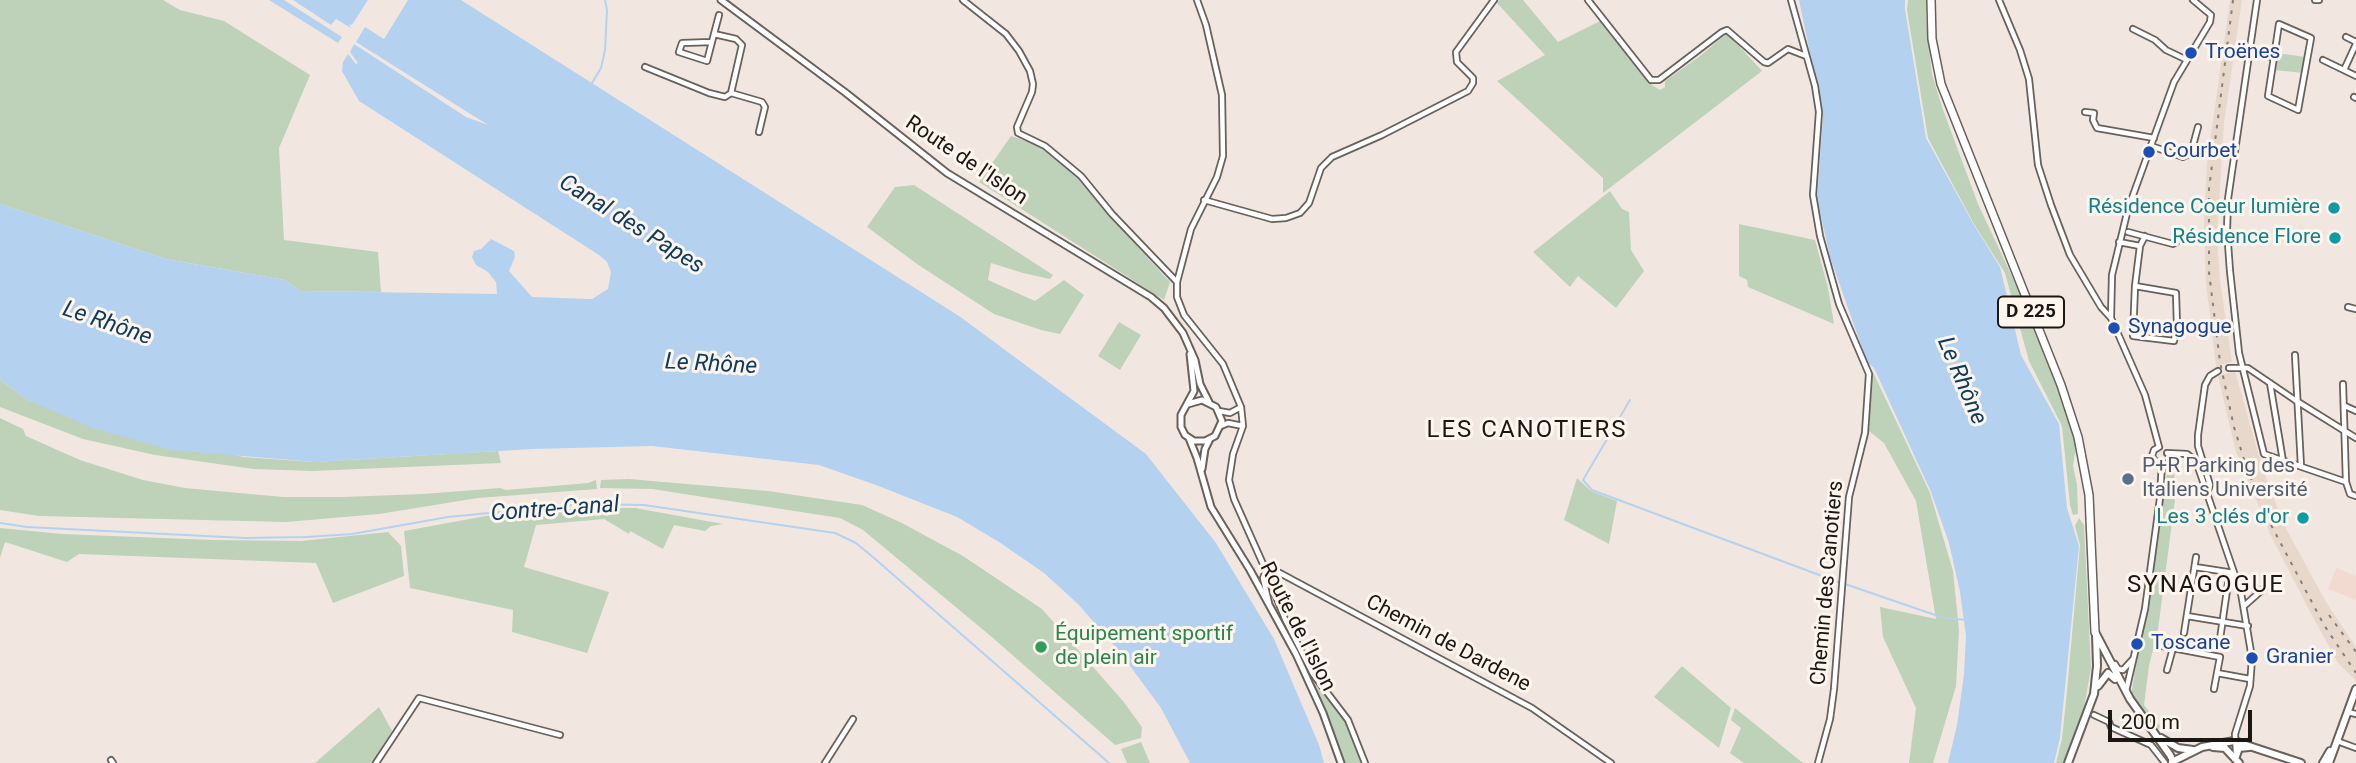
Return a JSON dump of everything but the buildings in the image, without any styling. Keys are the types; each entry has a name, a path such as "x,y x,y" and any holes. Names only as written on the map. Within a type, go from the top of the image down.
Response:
{"highway":[{"name":"D 225","path":"1931,0 1932,38 1941,85 2061,385 2078,437 2088,495 2095,632"}],"main road":[{"path":"2095,632 2126,692 2157,735 2171,763"},
{"name":"D 225","path":"2069,763 2094,694 2097,666 2095,632"},
{"path":"2094,694 2102,678 2108,673 2113,675 2126,692"},
{"path":"2329,763 2356,689"},
{"path":"2157,735 2178,748 2193,750"},
{"path":"2171,763 2193,750 2213,743 2234,741 2301,763"},
{"path":"2323,763 2337,741"},
{"path":"2171,763 2205,749 2223,747 2235,759 2243,747 2256,748"}],"street":[{"name":"Route de l'Islon","path":"721,0 846,93 947,173 1151,297 1178,324 1195,360 1203,391 1209,402"},
{"path":"963,0 1006,34 1030,71 1032,92 1017,127 1018,132 1045,146 1081,176 1120,223 1177,282"},
{"path":"1197,0 1206,25 1220,85 1224,120 1223,156 1191,229 1177,282 1177,297 1184,316 1223,364 1241,407 1243,426 1233,454 1230,490 1266,571 1279,608 1309,666 1348,720 1365,763"},
{"path":"1204,200 1272,219 1300,213 1309,203 1321,168 1332,157 1468,91 1473,78 1457,62 1456,52 1494,0"},
{"path":"1588,0 1651,80 1659,80 1727,30 1763,62 1768,63 1788,49 1807,56"},
{"name":"Chemin des Canotiers","path":"1791,0 1819,112 1813,195 1820,236 1839,304 1869,374 1865,433 1849,497 1832,699 1825,743 1818,763"},
{"path":"1999,0 2029,79 2038,165 2051,205 2070,256 2110,318 2145,395 2159,447"},
{"path":"2110,318 2110,284 2128,209 2174,83 2211,18 2209,12 2193,0"},
{"path":"2257,0 2228,199 2227,230 2241,367 2264,454 2346,482"},
{"path":"712,42 682,43 679,52 707,61 712,42 714,34 719,15"},
{"path":"2279,24 2311,38 2298,110 2268,96 2274,57 2279,24"},
{"path":"2133,29 2187,60"},
{"path":"645,66 724,97 731,93 742,45 736,39 714,34"},
{"path":"2344,70 2356,43 2346,37"},
{"path":"2250,54 2274,57"},
{"path":"2323,60 2356,76"},
{"path":"731,93 764,104 759,132"},
{"path":"2085,112 2095,113 2093,120 2097,128 2154,138"},
{"path":"2151,146 2183,158 2191,153 2197,127"},
{"path":"2128,232 2173,244 2179,240"},
{"path":"2135,286 2176,293 2177,327 2173,341 2133,336 2135,286 2140,246 2145,236"},
{"path":"2119,242 2140,246"},
{"path":"2348,307 2356,309"},
{"name":"Route de l'Islon","path":"1188,404 1194,384 1189,347"},
{"path":"2295,355 2301,467"},
{"path":"2230,368 2248,368 2356,438"},
{"path":"2207,491 2210,485 2198,435 2205,385 2210,376 2218,371"},
{"path":"2270,383 2283,461"},
{"path":"2343,384 2346,482 2350,494 2356,496"},
{"path":"1241,407 1230,413 1219,411 1209,402 1202,400 1188,404 1180,422 1189,438 1199,442 1215,436 1221,426 1228,423 1243,426"},
{"path":"2345,406 2356,411"},
{"path":"1219,411 1221,426"},
{"name":"Route de l'Islon","path":"1189,438 1211,507 1269,603 1313,689 1341,763"},
{"name":"Route de l'Islon","path":"1202,472 1205,449 1210,439"},
{"path":"2159,447 2164,448 2167,453 2166,460 2162,462 2155,461 2152,456 2154,450 2159,447"},
{"path":"2167,453 2182,453 2194,458 2234,573 2249,626 2252,658 2250,679 2234,741 2235,759"},
{"path":"2126,692 2145,609 2161,498 2162,462"},
{"path":"2185,633 2196,557"},
{"name":"Chemin de Dardene","path":"1263,564 1532,708 1611,763"},
{"path":"2195,566 2234,573"},
{"path":"1266,571 1263,578 1269,603"},
{"path":"2219,646 2228,583 2234,573"},
{"path":"2244,606 2270,583"},
{"path":"2187,616 2249,626"},
{"path":"2162,646 2220,657 2214,689"},
{"path":"2167,670 2173,648"},
{"path":"2105,652 2120,670 2125,669 2134,658"},
{"path":"2217,673 2250,679"},
{"path":"376,763 419,698 560,736"},
{"path":"2348,712 2356,714"},
{"path":"2094,715 2109,722 2111,727 2151,745 2171,763"},
{"path":"825,763 853,719"},
{"path":"2337,741 2356,748"}],"shaded area":[{"path":"2230,0 2242,0 2224,123 2217,237 2220,280 2232,362 2216,366 2206,284 2204,222 2207,163"},
{"path":"2235,371 2261,463 2283,523 2326,602 2356,647 2356,681 2338,663 2307,606 2271,536 2236,452 2218,376"},
{"path":"2336,568 2356,576 2356,600 2328,589"}],"green space":[{"path":"0,0 163,0 180,10 224,21 310,75 279,148 284,240 378,252 381,292 300,291 285,280 166,259 0,204"},
{"path":"1523,0 1558,42 1600,21 1652,85 1660,90 1665,87 1665,81 1727,33 1762,71 1603,193 1603,178 1497,81 1545,55 1496,2"},
{"path":"1908,0 1927,0 1926,18 1932,74 1942,107 1978,204 2017,287 2067,409 2076,447 2073,466 2077,484 2078,514 2073,515 2070,505 2062,426 2029,361 2005,273 1974,224 1928,138 1907,10"},
{"path":"2277,53 2305,57 2303,73 2275,70"},
{"path":"1011,136 1044,147 1080,178 1170,282 1164,300 979,182"},
{"path":"914,185 1053,275 1050,279 991,263 988,280 1035,301 1064,280 1084,295 1060,334 994,314 917,264 867,227 895,187"},
{"path":"1610,191 1622,209 1629,212 1631,250 1644,271 1616,308 1578,276 1570,287 1533,252"},
{"path":"1739,224 1815,240 1834,324 1748,287 1747,280 1739,276"},
{"path":"1119,322 1141,335 1120,370 1098,356"},
{"path":"1872,370 1930,493 1953,571 1959,630 1956,686 1933,763 1909,763 1916,708 1883,637 1880,607 1936,619 1916,501 1884,443 1869,431"},
{"path":"0,380 28,400 243,457 314,462 498,451 501,463 312,471 253,469 155,455 83,439 0,407"},
{"path":"0,418 23,429 26,436 80,460 143,480 185,488 283,497 343,497 500,488 506,490 596,480 597,489 478,498 379,514 286,522 39,516 0,510"},
{"path":"2174,462 2175,500 2158,629 2149,666 2144,705 2160,726 2158,730 2132,696 2132,688 2149,596 2168,464"},
{"path":"1577,478 1591,491 1617,501 1609,544 1564,520"},
{"path":"629,479 768,491 862,505 900,522 963,556 1042,609 1123,701 1142,727 1141,738 1115,745 993,638 863,530 840,518 652,489 600,488 601,480"},
{"path":"581,508 635,508 723,524 711,526 705,531 674,525 663,549 604,519 536,525 524,567 609,592 587,653 512,632 513,610 410,588 404,531 486,516"},
{"path":"2079,518 2084,525 2091,668 2084,708 2065,763 2056,763 2062,739 2067,691 2080,545 2075,526"},
{"path":"0,528 62,534 301,541 388,532 401,546 404,576 333,603 316,563 79,554 67,562 5,542 0,558"},
{"path":"1682,666 1731,708 1719,748 1654,697"},
{"path":"1310,675 1344,714 1363,763 1344,763 1330,720"},
{"path":"379,707 392,731 372,763 315,763"},
{"path":"1735,708 1803,763 1744,763 1730,753 1741,728 1731,720"},
{"path":"1141,742 1150,763 1127,763 1121,749"}],"water":[{"path":"269,0 284,0 342,37 338,43"},
{"path":"293,0 368,0 352,25 349,24 351,28 336,19 331,25"},
{"path":"408,0 461,0 959,316 1146,454 1216,543 1274,639 1324,763 1190,763 1161,708 1119,651 1078,604 1044,573 957,517 819,465 652,446 533,449 314,462 171,450 93,428 28,400 0,380 0,204 166,259 285,280 300,291 497,294 496,282 488,272 476,265 472,257 474,251 481,249 491,239 514,251 515,257 509,271 532,297 592,299 608,289 611,272 607,262 599,255 359,101 342,71 348,54 358,63 350,52 354,44 466,117 488,125 356,42 365,27 384,39"},
{"name":"Le Rhône","path":"1799,0 1905,0 1926,138 2000,267 2021,355 2059,424 2067,508 2079,546 2060,738 2054,763 1948,763 1957,725 1964,674 1966,636 1960,592 1949,543 1931,492 1874,368 1867,362 1830,257 1817,198 1823,116"}],"waterway":[{"name":"Contre-Canal","path":"592,83 601,68 605,50 605,0"},
{"path":"1630,400 1583,480 1592,490 1838,582"},
{"name":"Contre-Canal","path":"0,523 27,527 245,538 307,537 352,534 448,517 583,504 644,505 835,533 856,543 874,558 1109,763"},
{"path":"1845,584 1941,617"},
{"path":"1946,618 1966,620"}],"railway":[{"path":"2233,0 2209,189 2209,272 2220,362 2234,427 2247,469 2270,523 2324,625 2356,673"},
{"path":"2329,615 2356,652"}],"place":[{"name":"Troënes","path":"2191,53"},
{"name":"Courbet","path":"2149,152"},
{"name":"Résidence Coeur lumière","path":"2334,208"},
{"name":"Résidence Flore","path":"2335,238"},
{"name":"Synagogue","path":"2114,328"},
{"name":"P+R Parking des Italiens Université","path":"2128,479"},
{"name":"Les 3 clés d'or","path":"2303,518"},
{"name":"Toscane","path":"2137,644"},
{"name":"Équipement sportif de plein air","path":"1041,647"},
{"name":"Granier","path":"2252,658"}],"district":[{"name":"LES CANOTIERS","path":"1527,431"},
{"name":"SYNAGOGUE","path":"2206,586"}],"water label":[{"name":"Canal des Papes","path":"631,225"}]}
